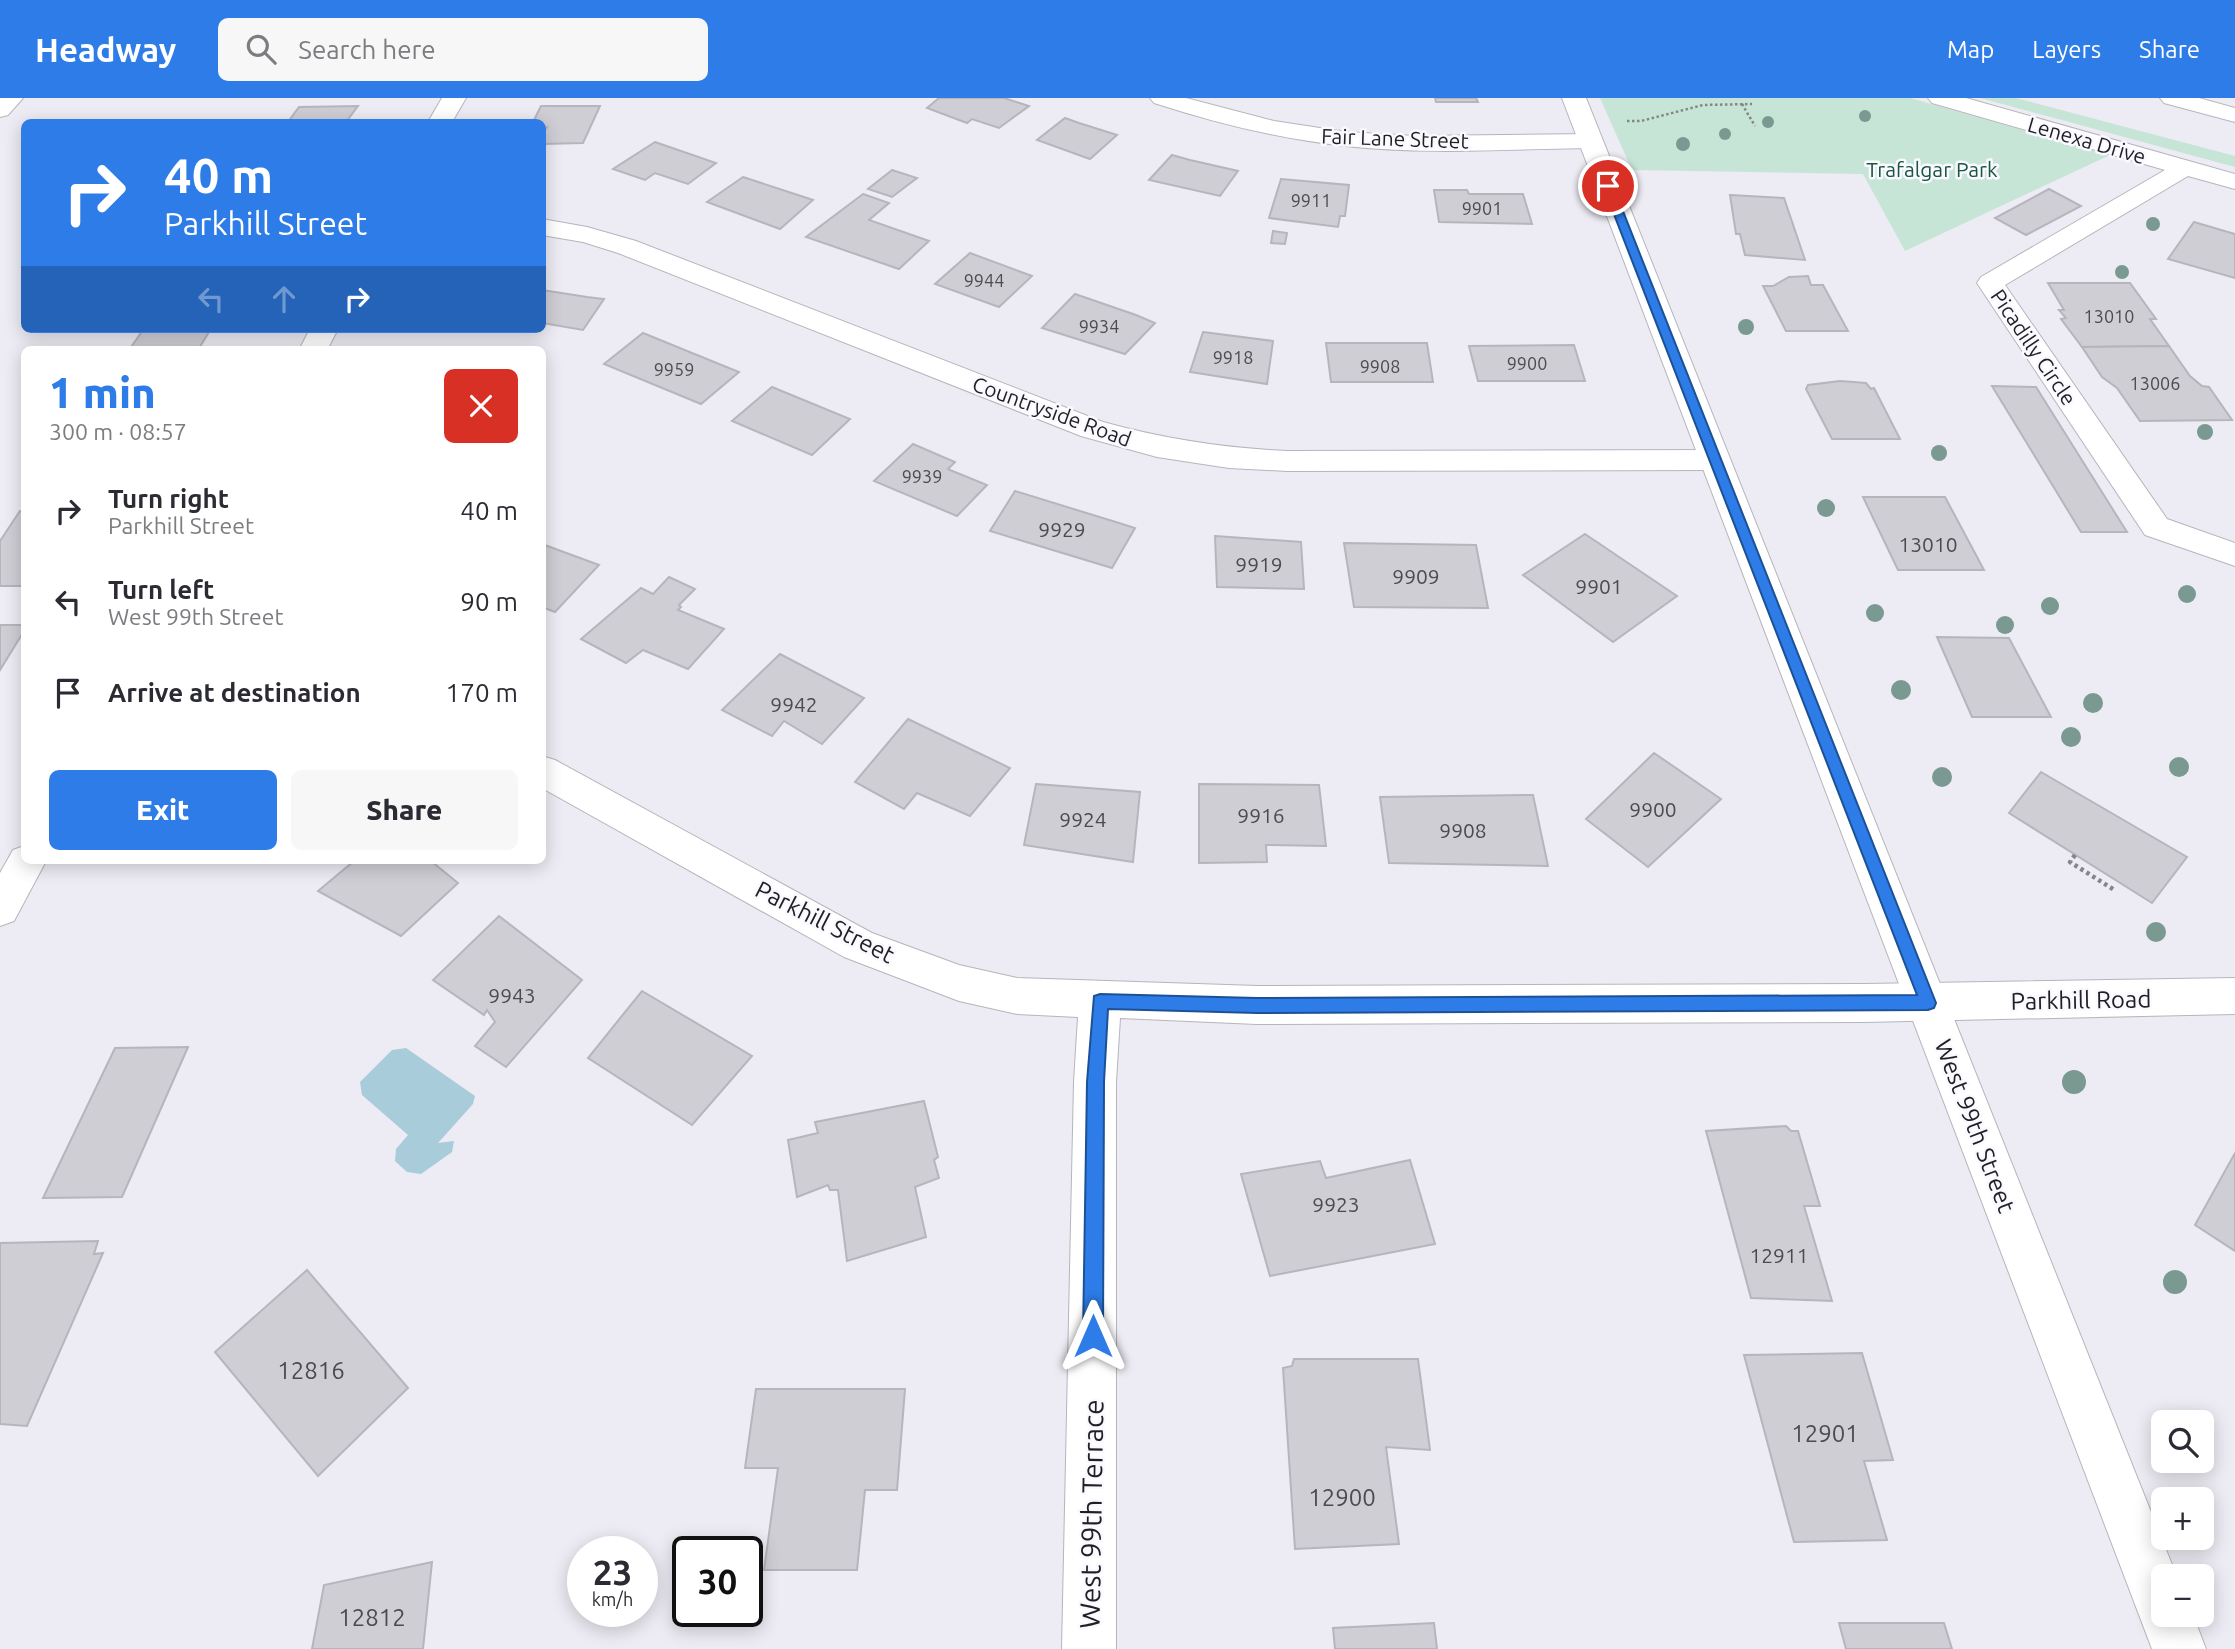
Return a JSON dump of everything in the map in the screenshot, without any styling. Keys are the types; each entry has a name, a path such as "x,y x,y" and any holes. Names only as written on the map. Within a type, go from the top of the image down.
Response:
{"main road":[{"path":"0,110 11,98"},
{"path":"442,119 454,98"},
{"name":"Fair Lane Street","path":"1162,98 1239,121 1314,136 1401,141 1604,131"},
{"name":"West 99th Street","path":"1574,98 1604,131 1714,460 2151,1576"},
{"name":"Lenexa Drive","path":"1940,98 2235,182"},
{"path":"2172,98 2235,115"},
{"name":"Picadilly Circle","path":"2185,168 1990,283 2157,527 2235,555"},
{"name":"Countryside Road","path":"546,228 587,235 626,247 1092,429 1150,446 1229,458 1287,461 1714,460"},
{"name":"Parkhill Street","path":"546,772 858,945 959,983 1017,996 1257,1005 1928,1003"},
{"path":"0,909 25,864"},
{"name":"Parkhill Road","path":"1928,1003 2235,996"},
{"name":"West 99th Terrace","path":"1089,1649 1095,1082 1100,1001"},
{"path":"2171,1627 2179,1649"}],"path":[{"path":"1721,98 1723,104"},
{"path":"1742,104 1755,126"},
{"path":"1604,131 1703,105 1752,104"},
{"path":"2075,855 2070,862 2116,891"}],"green space":[{"name":"Trafalgar Park","path":"1600,98 1910,98 2110,155 1905,251 1863,174 1632,170"},
{"path":"1980,98 2016,98 2235,156 2235,167"}],"water":[{"path":"406,1048 475,1096 473,1104 438,1143 454,1141 452,1152 421,1174 407,1172 395,1161 396,1149 408,1135 362,1095 360,1082 392,1050"}],"building":[{"path":"939,98 1004,98 1029,106 999,128 972,119 967,123 927,108"},
{"path":"1435,98 1476,98 1478,102 1436,102"},
{"path":"358,106 348,119 290,119 299,107"},
{"path":"541,106 600,106 583,143 546,144 546,119 534,119"},
{"path":"1065,118 1117,135 1090,159 1037,140"},
{"path":"655,142 716,163 688,184 655,173 645,180 613,169"},
{"path":"1172,155 1238,171 1220,196 1149,180"},
{"path":"892,170 917,178 892,197 868,189"},
{"path":"743,177 813,200 780,229 707,202"},
{"path":"1281,179 1349,185 1345,216 1340,216 1338,227 1269,218"},
{"path":"2049,189 2081,206 2026,235 1995,218"},
{"path":"1434,190 1467,190 1469,194 1523,194 1532,224 1439,222"},
{"path":"863,194 889,203 869,220 929,241 899,269 806,237"},
{"path":"1730,195 1784,198 1805,260 1745,255 1740,234 1736,234"},
{"path":"2194,222 2235,234 2235,278 2168,259"},
{"path":"1273,231 1287,233 1285,244 1271,243"},
{"path":"970,253 1032,276 999,307 935,284"},
{"path":"1808,276 1811,285 1823,285 1848,331 1786,331 1763,286 1773,286 1789,277"},
{"path":"2048,283 2130,283 2156,319 2150,319 2169,346 2082,347 2061,319 2066,318 2059,310 2064,310"},
{"path":"546,291 604,299 583,330 546,324"},
{"path":"1075,294 1155,323 1125,354 1042,328"},
{"path":"1203,332 1273,341 1267,384 1190,372"},
{"path":"141,333 208,333 200,346 132,346"},
{"path":"643,333 739,372 701,404 604,364"},
{"path":"1326,343 1427,343 1433,382 1331,382"},
{"path":"1574,345 1585,381 1478,381 1469,346"},
{"path":"2169,346 2190,376 2202,386 2209,387 2232,420 2140,421 2117,388 2102,377 2082,347"},
{"path":"1840,381 1866,383 1871,389 1874,388 1900,439 1832,439 1806,389 1808,385"},
{"path":"1992,386 2036,387 2127,532 2081,532"},
{"path":"772,387 850,419 812,455 732,421"},
{"path":"913,444 955,462 948,469 987,485 957,516 874,481"},
{"path":"1015,491 1135,528 1112,568 990,531"},
{"path":"1863,497 1945,497 1984,570 1898,570"},
{"path":"21,511 21,586 0,586 0,541"},
{"path":"1585,534 1677,596 1613,642 1523,575"},
{"path":"1215,536 1301,542 1304,589 1217,587"},
{"path":"1344,543 1476,545 1488,608 1354,607"},
{"path":"546,545 599,565 555,612 546,609"},
{"path":"669,577 695,589 679,605 681,607 678,610 724,629 688,669 643,650 626,663 581,639 641,588 653,594"},
{"path":"0,625 21,625 21,636 0,670"},
{"path":"1937,637 2009,638 2051,717 1972,717"},
{"path":"780,654 864,698 822,744 784,721 772,736 722,710"},
{"path":"908,719 1010,768 970,816 917,793 904,809 855,782"},
{"path":"1654,753 1721,799 1648,867 1586,819"},
{"path":"2041,772 2187,857 2152,903 2009,813"},
{"path":"1036,784 1140,792 1133,862 1024,845"},
{"path":"1199,784 1319,785 1326,846 1266,845 1267,862 1199,863"},
{"path":"1533,795 1548,866 1389,863 1380,797"},
{"path":"350,864 435,864 458,883 401,936 318,891"},
{"path":"499,916 582,980 506,1067 475,1046 495,1022 487,1010 484,1015 433,980"},
{"path":"642,991 752,1056 692,1125 588,1058"},
{"path":"188,1047 122,1197 43,1198 115,1048"},
{"path":"924,1101 938,1157 934,1160 939,1178 915,1187 926,1237 847,1261 838,1190 830,1190 828,1185 797,1197 788,1140 818,1133 815,1122"},
{"path":"1786,1126 1791,1131 1798,1131 1820,1206 1804,1206 1832,1301 1751,1298 1706,1131"},
{"path":"2235,1153 2235,1251 2195,1225"},
{"path":"1410,1160 1435,1244 1270,1276 1241,1174 1320,1161 1326,1178"},
{"path":"98,1241 94,1254 103,1253 27,1426 0,1424 0,1243"},
{"path":"307,1270 408,1388 318,1476 215,1352"},
{"path":"1862,1353 1893,1460 1864,1461 1887,1540 1794,1542 1744,1355"},
{"path":"1294,1359 1418,1359 1430,1450 1386,1447 1399,1544 1295,1549 1283,1368 1292,1366"},
{"path":"756,1389 905,1389 897,1490 865,1490 857,1570 764,1570 778,1468 745,1468"},
{"path":"432,1562 423,1649 312,1649 324,1585"},
{"path":"1434,1623 1437,1649 1335,1649 1333,1628"},
{"path":"1839,1623 1944,1623 1952,1649 1846,1649"}],"route":[{"path":"1093,1336 1095,1082 1100,1001 1257,1005 1928,1003 1608,186"}]}
